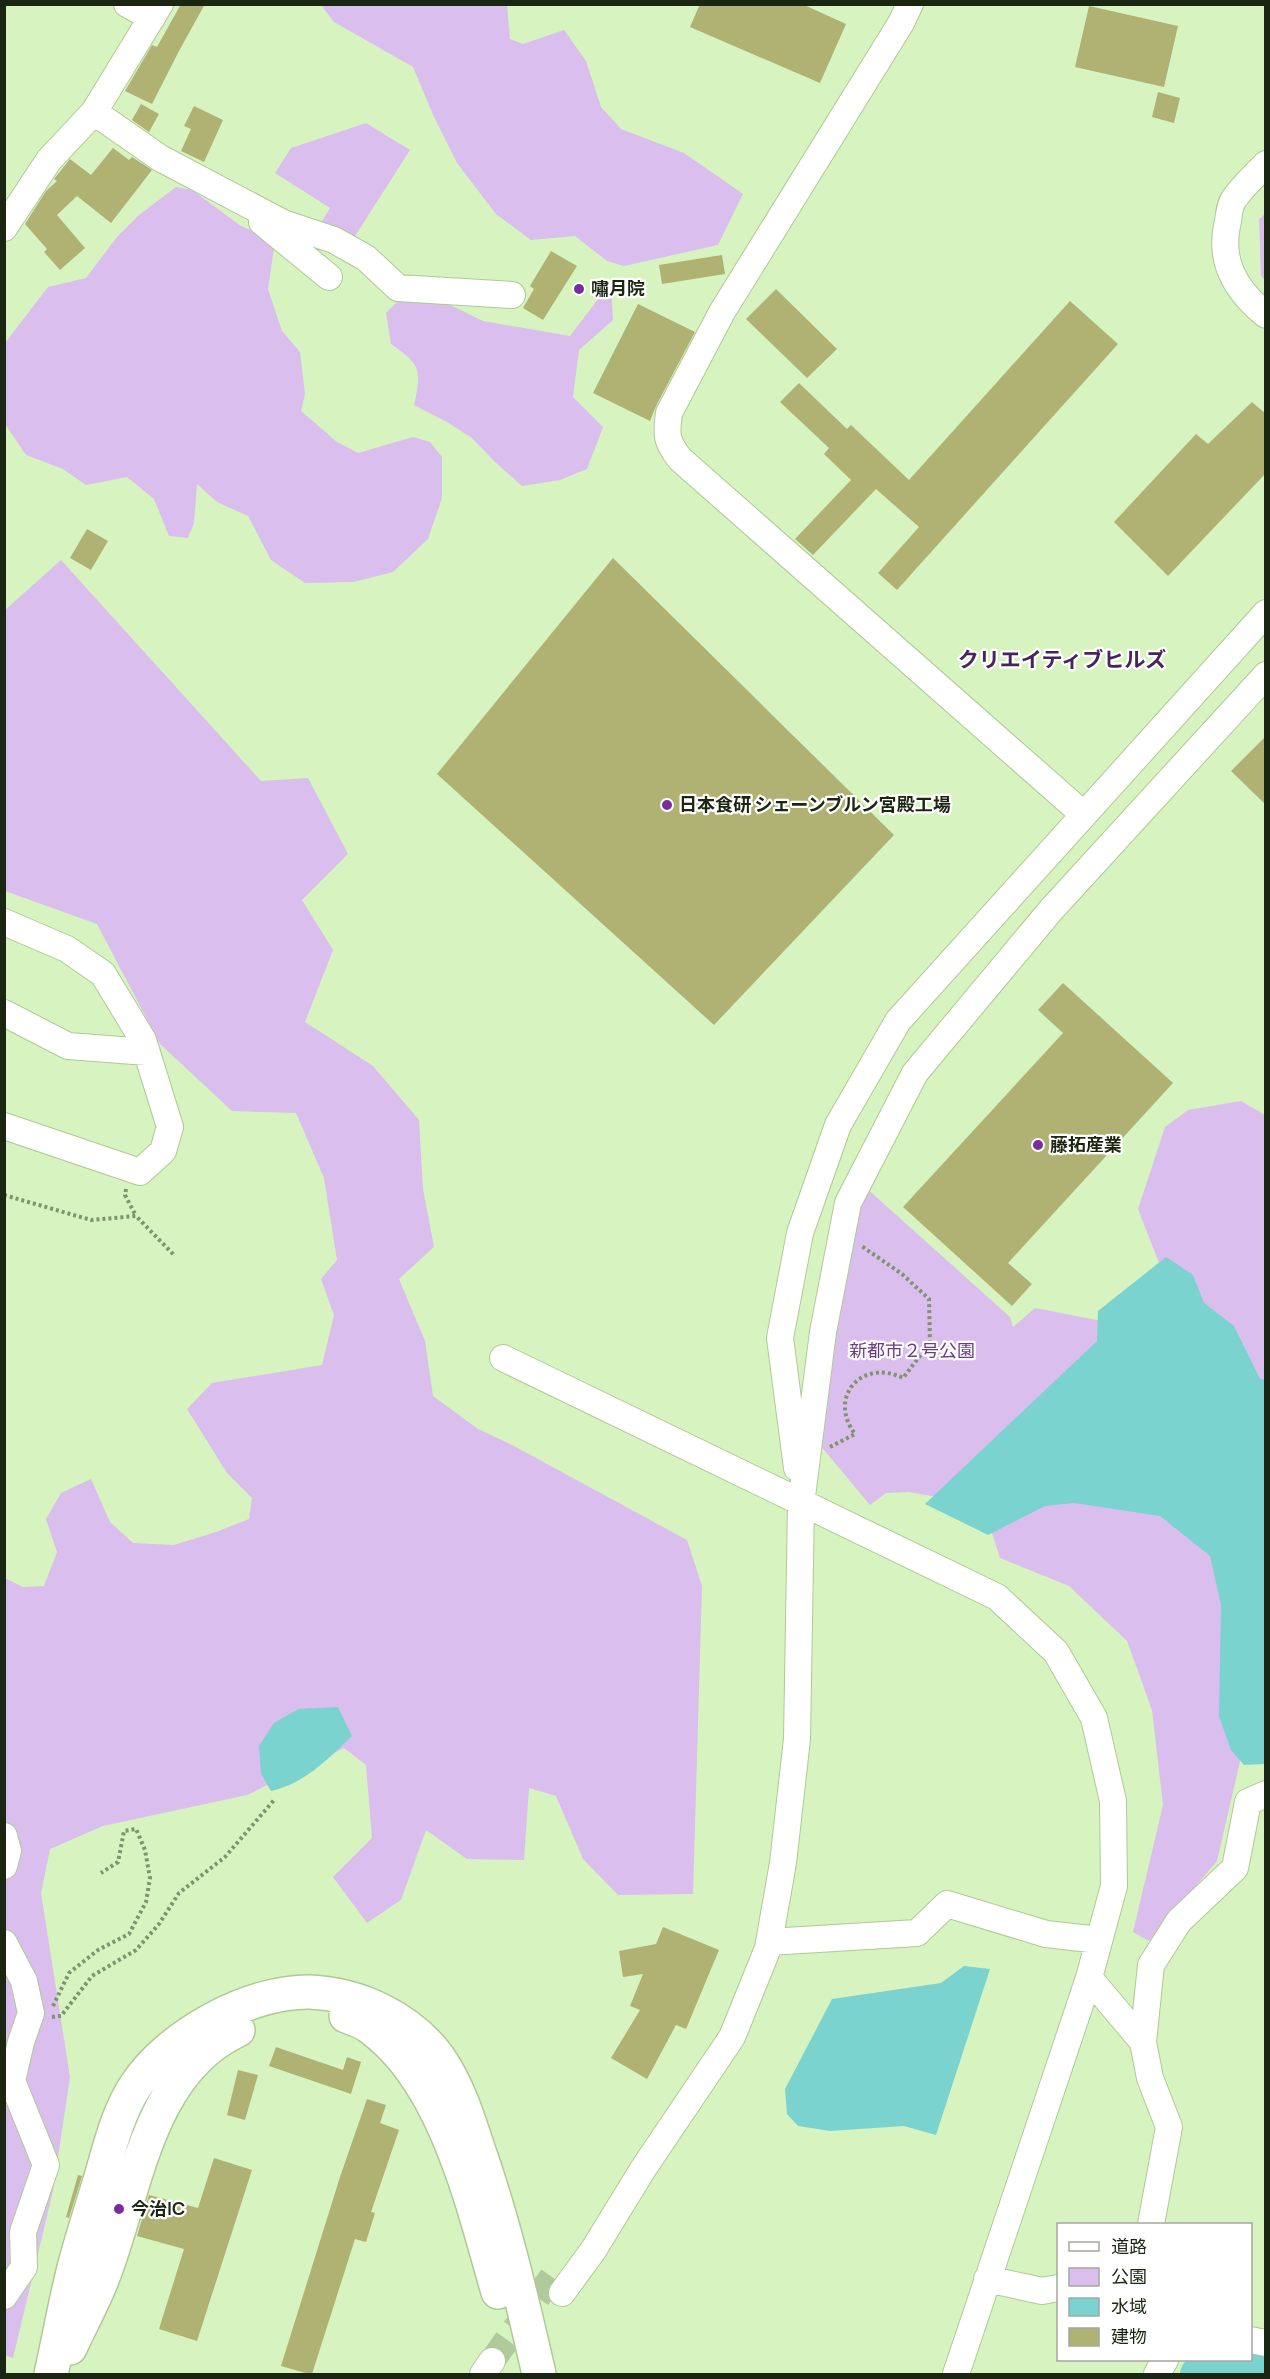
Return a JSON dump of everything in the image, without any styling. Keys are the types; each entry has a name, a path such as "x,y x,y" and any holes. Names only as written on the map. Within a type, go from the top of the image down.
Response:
{"highway":[{"path":"51,2374 74,2268 116,2126 136,2085 159,2058 187,2036 219,2017 261,1998 292,1992 320,1993 350,1998 375,2007 405,2025 438,2058 455,2087 493,2191 512,2257 539,2374"},
{"path":"58,2374 104,2276 148,2136 184,2075 203,2053 230,2034 267,2016 296,2011 345,2016 370,2026 414,2071 432,2102 450,2141 470,2197 523,2374"}],"street":[{"path":"4,228 49,160 94,112 156,11 127,4"},
{"path":"910,4 901,24 722,312 669,413 666,429 669,444 680,459 1083,814"},
{"path":"94,112 160,158 283,223 334,240 366,258 398,288 512,295"},
{"path":"1266,164 1232,200 1225,240 1225,260 1234,279 1251,303 1266,315"},
{"path":"246,204 247,212 278,234 329,277"},
{"path":"801,1504 780,1338 800,1233 838,1125 898,1021 1266,613"},
{"path":"557,2285 594,2249 643,2169 732,2037 769,1942 783,1863 797,1739 801,1504 823,1332 848,1203 915,1073 1051,910 1266,675"},
{"path":"4,922 67,949 104,974 143,1040 170,1127 162,1151 140,1172 4,1126"},
{"path":"4,1013 68,1046 147,1052"},
{"path":"503,1358 997,1597 1056,1652 1094,1718 1113,1801 1114,1886 1089,1978 956,2374"},
{"path":"1151,2223 1169,2127 1150,2078 1143,2043 1151,1965 1179,1921 1235,1868 1248,1802 1266,1794"},
{"path":"4,1836 8,1851 4,1866"},
{"path":"769,1942 918,1933 946,1904 1046,1934 1099,1940"},
{"path":"4,1943 24,1982 29,2017 12,2081 46,2165 23,2232 24,2267 4,2296"},
{"path":"1089,1978 1143,2043"},
{"path":"987,2279 1042,2291 1057,2288"}],"path":[{"path":"4,1195 91,1220 135,1216 174,1255"},
{"path":"807,1459 855,1434 848,1425 845,1411 848,1392 854,1381 872,1373 891,1372 903,1378 930,1342 929,1299 902,1274 842,1233"},
{"path":"29,2017 61,2016 92,1976 136,1950 159,1924 179,1893 225,1857 275,1799"},
{"path":"29,2017 50,2010 69,1973 98,1950 129,1934 146,1902 150,1878 145,1850 136,1829 124,1831 118,1862 101,1872"}],"green space":[{"path":"321,5 507,5 510,39 523,44 564,30 586,61 601,107 621,129 684,153 743,194 718,245 624,266 607,261 575,236 531,240 496,214 457,163 413,67 334,22"},
{"path":"366,123 410,150 350,244 320,225 330,208 275,173 291,148"},
{"path":"176,187 192,190 241,226 275,241 268,289 282,331 300,352 305,394 301,411 337,442 358,453 413,437 430,442 442,457 442,498 428,539 393,572 353,582 305,583 271,560 248,516 217,502 197,484 194,523 188,538 169,536 154,499 127,477 86,485 63,469 26,455 5,424 5,343 48,287 86,278 117,237 139,215"},
{"path":"1265,214 1265,280 1261,276 1259,219"},
{"path":"611,282 613,320 579,350 573,397 603,427 587,469 560,480 522,486 472,438 414,405 418,384 417,369 408,357 391,344 386,313 398,301 444,302 483,321 570,336"},
{"path":"61,560 261,781 308,778 348,854 302,900 333,950 305,1022 373,1066 419,1120 423,1189 434,1247 399,1279 425,1341 433,1396 478,1429 514,1446 687,1540 702,1586 693,1894 618,1895 583,1859 556,1796 529,1788 524,1860 467,1859 426,1830 401,1900 367,1923 333,1877 372,1838 366,1765 344,1748 247,1795 103,1826 50,1849 41,1893 70,2077 53,2191 13,2358 4,2355 5,1578 23,1587 44,1586 57,1552 46,1519 61,1493 91,1479 110,1522 133,1543 174,1545 249,1519 252,1498 227,1473 187,1409 212,1383 322,1365 334,1315 321,1279 337,1260 324,1178 296,1113 232,1111 160,1044 97,924 5,891 4,611"},
{"name":"新都市２号公園","path":"1241,1101 1265,1115 1265,1428 1246,1543 1256,1692 1217,1861 1149,1941 1133,1932 1163,1805 1152,1710 1127,1641 1069,1586 1000,1558 983,1505 909,1492 886,1493 870,1505 809,1432 864,1186 1010,1317 1013,1327 1035,1308 1138,1328 1172,1296 1138,1209 1165,1127 1188,1110"}],"water":[{"path":"1166,1257 1193,1275 1204,1303 1234,1326 1260,1379 1265,1380 1265,1764 1244,1765 1231,1750 1219,1716 1221,1605 1210,1556 1160,1516 1074,1503 1045,1506 988,1535 925,1504 1097,1341 1098,1311"},
{"path":"338,1707 352,1736 325,1762 305,1777 271,1791 261,1774 259,1746 274,1723 298,1709"},
{"path":"964,1966 990,1969 936,2135 904,2126 830,2131 798,2126 787,2114 785,2089 832,1999 941,1983"}],"building":[{"path":"181,4 205,4 152,104 125,91 152,45 157,47"},
{"path":"700,4 802,4 846,24 820,83 690,27"},
{"path":"1089,6 1178,26 1164,87 1075,67"},
{"path":"1158,92 1180,98 1174,123 1152,117"},
{"path":"141,104 159,114 149,132 132,120"},
{"path":"194,106 223,120 204,162 181,151 191,129 184,126"},
{"path":"113,148 129,160 132,157 152,170 111,223 77,196 57,215 85,248 60,270 44,252 47,249 25,224 46,191 57,181 54,179 70,159 91,175"},
{"path":"551,251 577,266 543,320 523,308 534,289 530,286"},
{"path":"722,255 725,274 662,284 659,265"},
{"path":"776,289 837,349 807,378 746,319"},
{"path":"1070,301 1118,344 897,590 878,573 919,527 876,489 813,555 795,539 851,480 824,454 829,448 780,402 799,383 847,429 851,425 909,480"},
{"path":"638,304 695,332 650,421 593,393"},
{"path":"1252,402 1266,414 1266,473 1168,576 1114,522 1196,434 1208,444"},
{"path":"87,529 108,541 91,570 70,558"},
{"name":"日本食研 シェーンブルン宮殿工場","path":"613,558 894,835 714,1025 437,774"},
{"path":"1266,736 1266,805 1231,771"},
{"name":"藤拓産業","path":"1063,983 1173,1083 1008,1263 1032,1284 1012,1306 903,1207 1063,1033 1038,1010"},
{"path":"663,1927 719,1950 686,2029 676,2025 647,2079 611,2058 640,2010 630,2006 643,1974 623,1977 619,1951 656,1944"},
{"path":"276,2047 343,2070 347,2057 361,2062 351,2094 269,2066"},
{"path":"238,2070 258,2075 245,2120 227,2115"},
{"path":"367,2099 386,2105 380,2123 399,2130 371,2212 375,2213 366,2242 355,2239 312,2374 309,2374 281,2366"},
{"path":"214,2158 252,2170 197,2341 159,2329 184,2249 137,2236 149,2195 198,2208"},
{"path":"78,2175 82,2176 69,2218 66,2217"}],"waterway":[{"path":"1197,2374 1203,2371 1266,2368"}],"tunnel":[{"path":"492,2361 552,2277"}],"place":[{"name":"嘯月院","path":"579,289"},
{"name":"日本食研 シェーンブルン宮殿工場","path":"667,805"},
{"name":"藤拓産業","path":"1038,1145"},
{"name":"今治IC","path":"119,2209"}],"district":[{"name":"クリエイティブヒルズ","path":"1062,660"}]}
